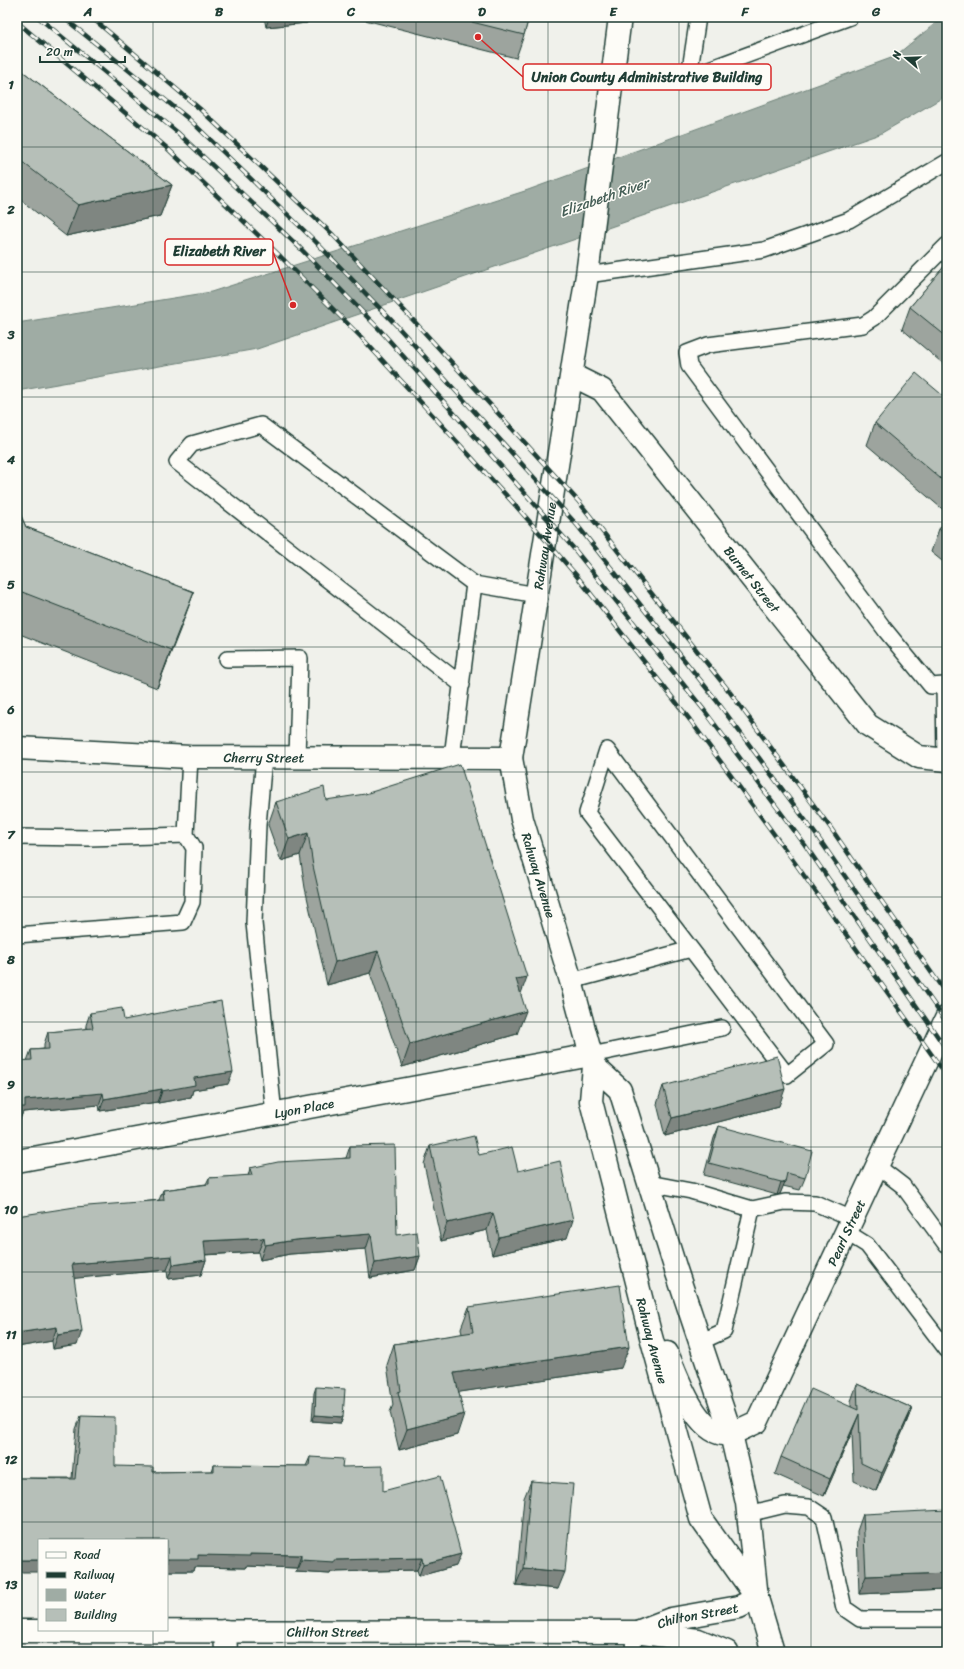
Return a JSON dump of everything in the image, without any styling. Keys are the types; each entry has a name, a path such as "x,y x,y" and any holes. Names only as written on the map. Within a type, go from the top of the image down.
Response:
{"main road":[{"name":"Rahway Avenue","path":"620,17 587,275 511,758 522,819 571,981 593,1060 591,1101 641,1296 701,1519 757,1598"},
{"name":"Burnet Street","path":"572,375 602,390 868,725 919,757 946,760"},
{"name":"Cherry Street","path":"17,748 190,757 511,758"},
{"name":"Pearl Street","path":"731,1434 757,1422 947,1017"},
{"name":"Rahway Avenue","path":"593,1060 620,1090 700,1342 731,1434 748,1514 757,1598 773,1652"},
{"name":"Lyon Place","path":"17,1161 274,1114 593,1060"},
{"path":"641,1296 690,1403 700,1420 713,1432 725,1435 731,1434"},
{"name":"Chilton Street","path":"635,1639 672,1619 738,1607 757,1598"},
{"name":"Chilton Street","path":"168,1630 226,1630 635,1639 698,1646 727,1652"},
{"path":"226,1630 226,1652"},
{"name":"Chilton Street","path":"17,1631 38,1631"}],"lane":[{"path":"689,76 698,17"},
{"path":"613,73 653,77 685,78 813,24 850,17"},
{"path":"587,275 764,250 849,220 947,162"},
{"path":"946,760 944,685 931,686 886,631 689,366 687,353 708,345 863,325 874,318 947,245"},
{"path":"462,685 177,462 192,444 261,425 474,584 537,595"},
{"path":"452,757 474,584"},
{"path":"226,659 300,658 297,757"},
{"path":"607,750 826,1044 787,1075 691,949 588,813 607,750"},
{"path":"17,935 182,922 192,902 194,848 186,835 190,757"},
{"path":"264,757 258,825 254,923 274,1114"},
{"path":"17,837 89,838 186,835"},
{"path":"571,981 691,949"},
{"path":"593,1060 722,1028"},
{"path":"877,1166 903,1186 947,1246"},
{"path":"649,1183 691,1190 752,1209 784,1202 815,1203 849,1226 867,1245 947,1350"},
{"path":"700,1342 724,1331 752,1209"},
{"path":"748,1514 785,1505 809,1507 824,1517 844,1608 860,1620 947,1619"}],"water":[{"path":"943,17 947,17 947,95 880,134 257,349 17,391 17,323 211,292 528,190 894,57"}],"building":[{"path":"452,17 529,17 524,35"},
{"path":"17,67 172,185 78,205 17,158"},
{"path":"947,263 947,337 910,307"},
{"path":"916,373 947,399 947,484 875,423"},
{"path":"17,507 26,527 194,592 171,650 17,590"},
{"path":"947,520 947,536 939,529"},
{"path":"460,764 527,977 516,979 526,1011 410,1044 378,951 335,962 313,866 308,833 289,839 276,802 324,787 326,800 365,794"},
{"path":"221,1001 233,1072 194,1078 195,1085 162,1091 162,1089 104,1099 103,1093 25,1100 25,1107 17,1107 17,1061 32,1060 31,1050 49,1049 48,1032 93,1028 90,1013 122,1008 124,1020"},
{"path":"777,1056 785,1089 672,1118 663,1086"},
{"path":"719,1126 812,1151 805,1178 787,1173 785,1182 781,1182 709,1163"},
{"path":"474,1136 479,1155 512,1147 518,1171 560,1161 573,1220 499,1237 493,1213 447,1223 430,1146"},
{"path":"395,1145 397,1235 417,1232 420,1256 375,1263 371,1234 295,1240 265,1245 264,1238 204,1241 206,1260 173,1265 172,1256 72,1264 82,1331 58,1335 57,1327 17,1333 17,1216 75,1207 164,1200 163,1190 209,1184 209,1178 252,1175 250,1168 278,1162 350,1158 350,1146"},
{"path":"620,1285 629,1347 454,1373 464,1414 407,1429 398,1392 401,1391 394,1344 473,1332 469,1307"},
{"path":"857,1384 912,1408 882,1473 861,1463 859,1414 830,1479 781,1457 811,1389 858,1410"},
{"path":"316,1387 345,1389 343,1417 315,1415"},
{"path":"81,1416 115,1417 115,1466 153,1467 153,1472 214,1471 214,1465 309,1466 310,1457 343,1459 342,1467 383,1466 383,1491 440,1476 461,1554 423,1564 422,1558 334,1560 334,1562 301,1560 301,1555 250,1554 250,1556 198,1555 198,1559 168,1559 168,1539 38,1539 38,1560 17,1560 17,1478 75,1479"},
{"path":"531,1481 573,1484 565,1572 523,1568"},
{"path":"947,1510 947,1573 866,1576 863,1514"}],"railway":[{"path":"38,17 177,132 300,248 380,330 575,550 704,710 805,845 947,1050"},
{"path":"63,17 190,120 315,241 397,326 577,525 716,700 817,836 947,1023"},
{"path":"91,17 200,109 333,235 414,321 579,502 729,691 830,827 947,995"},
{"path":"17,22 167,148 280,256 361,337 516,506 576,575 690,720 790,856 947,1076"}],"place":[{"name":"Union County Administrative Building","path":"478,37"},
{"name":"Elizabeth River","path":"293,305"}]}
